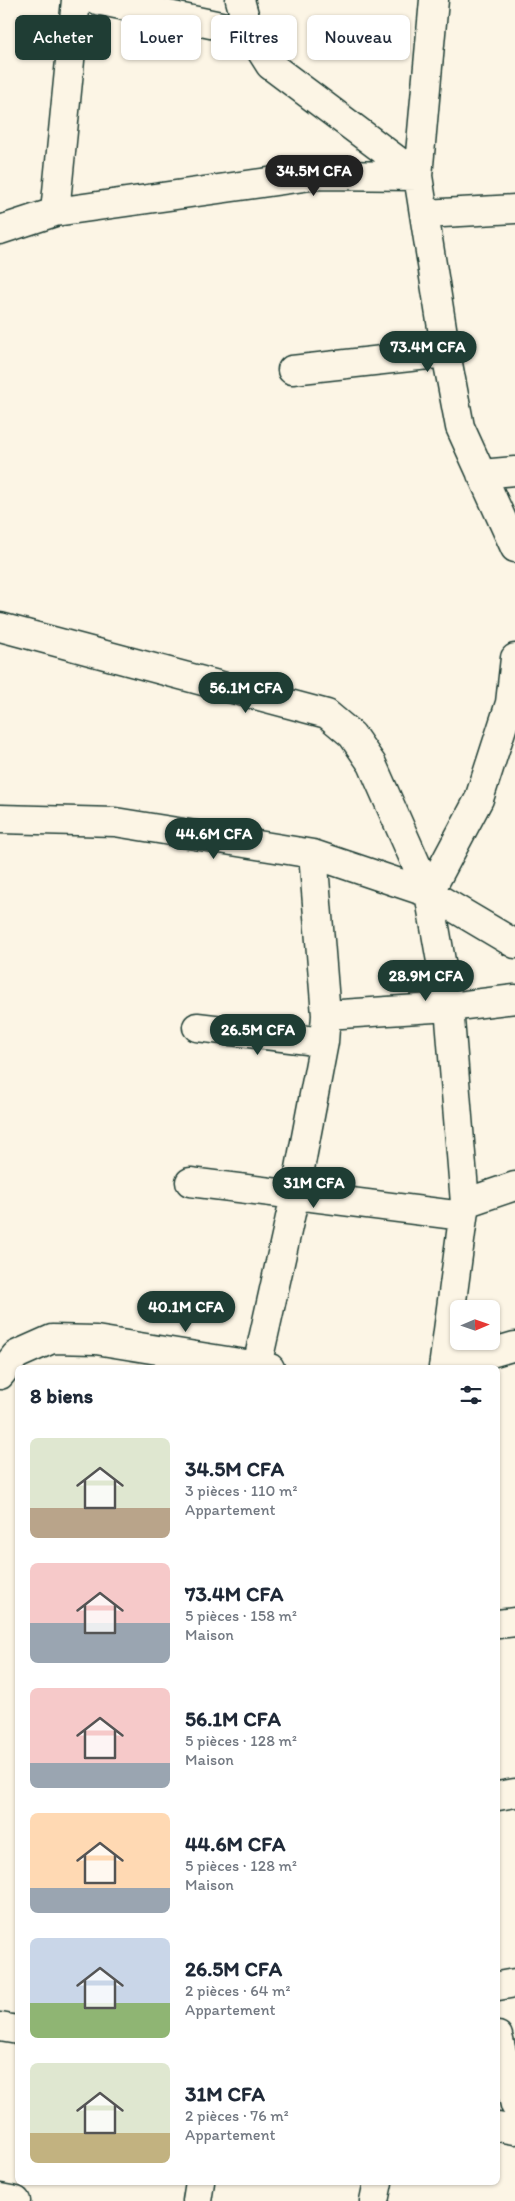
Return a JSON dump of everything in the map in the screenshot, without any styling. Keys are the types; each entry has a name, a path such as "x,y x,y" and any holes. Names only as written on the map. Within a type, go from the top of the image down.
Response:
{"street":[{"path":"54,212 76,0"},
{"path":"97,0 211,24"},
{"path":"240,0 244,15"},
{"path":"434,0 418,176 446,353 460,427 515,548"},
{"path":"267,60 270,65 418,176"},
{"path":"0,230 54,212 318,175 418,176"},
{"path":"424,214 515,209"},
{"path":"292,370 446,353"},
{"path":"481,474 515,471"},
{"path":"0,627 327,714 352,735 372,764 429,893 448,1006 464,1210 443,1365"},
{"path":"429,893 479,799 513,702 515,658"},
{"path":"0,820 115,822 313,854 429,893 515,944"},
{"path":"263,1365 324,1042 326,1015 313,854"},
{"path":"326,1015 515,999"},
{"path":"197,1027 324,1042"},
{"path":"190,1182 295,1195 464,1210 515,1186"},
{"path":"0,1376 16,1355 52,1339 96,1340 257,1365"},
{"path":"450,1365 515,1346"},
{"path":"500,1624 515,1622"},
{"path":"500,1796 515,1793"},
{"path":"500,1986 515,1983"},
{"path":"0,2027 15,2030"},
{"path":"500,2044 515,2105"},
{"path":"500,2127 515,2130"},
{"path":"197,2201 200,2185"},
{"path":"374,2201 377,2185"},
{"path":"0,2198 16,2201"}]}
